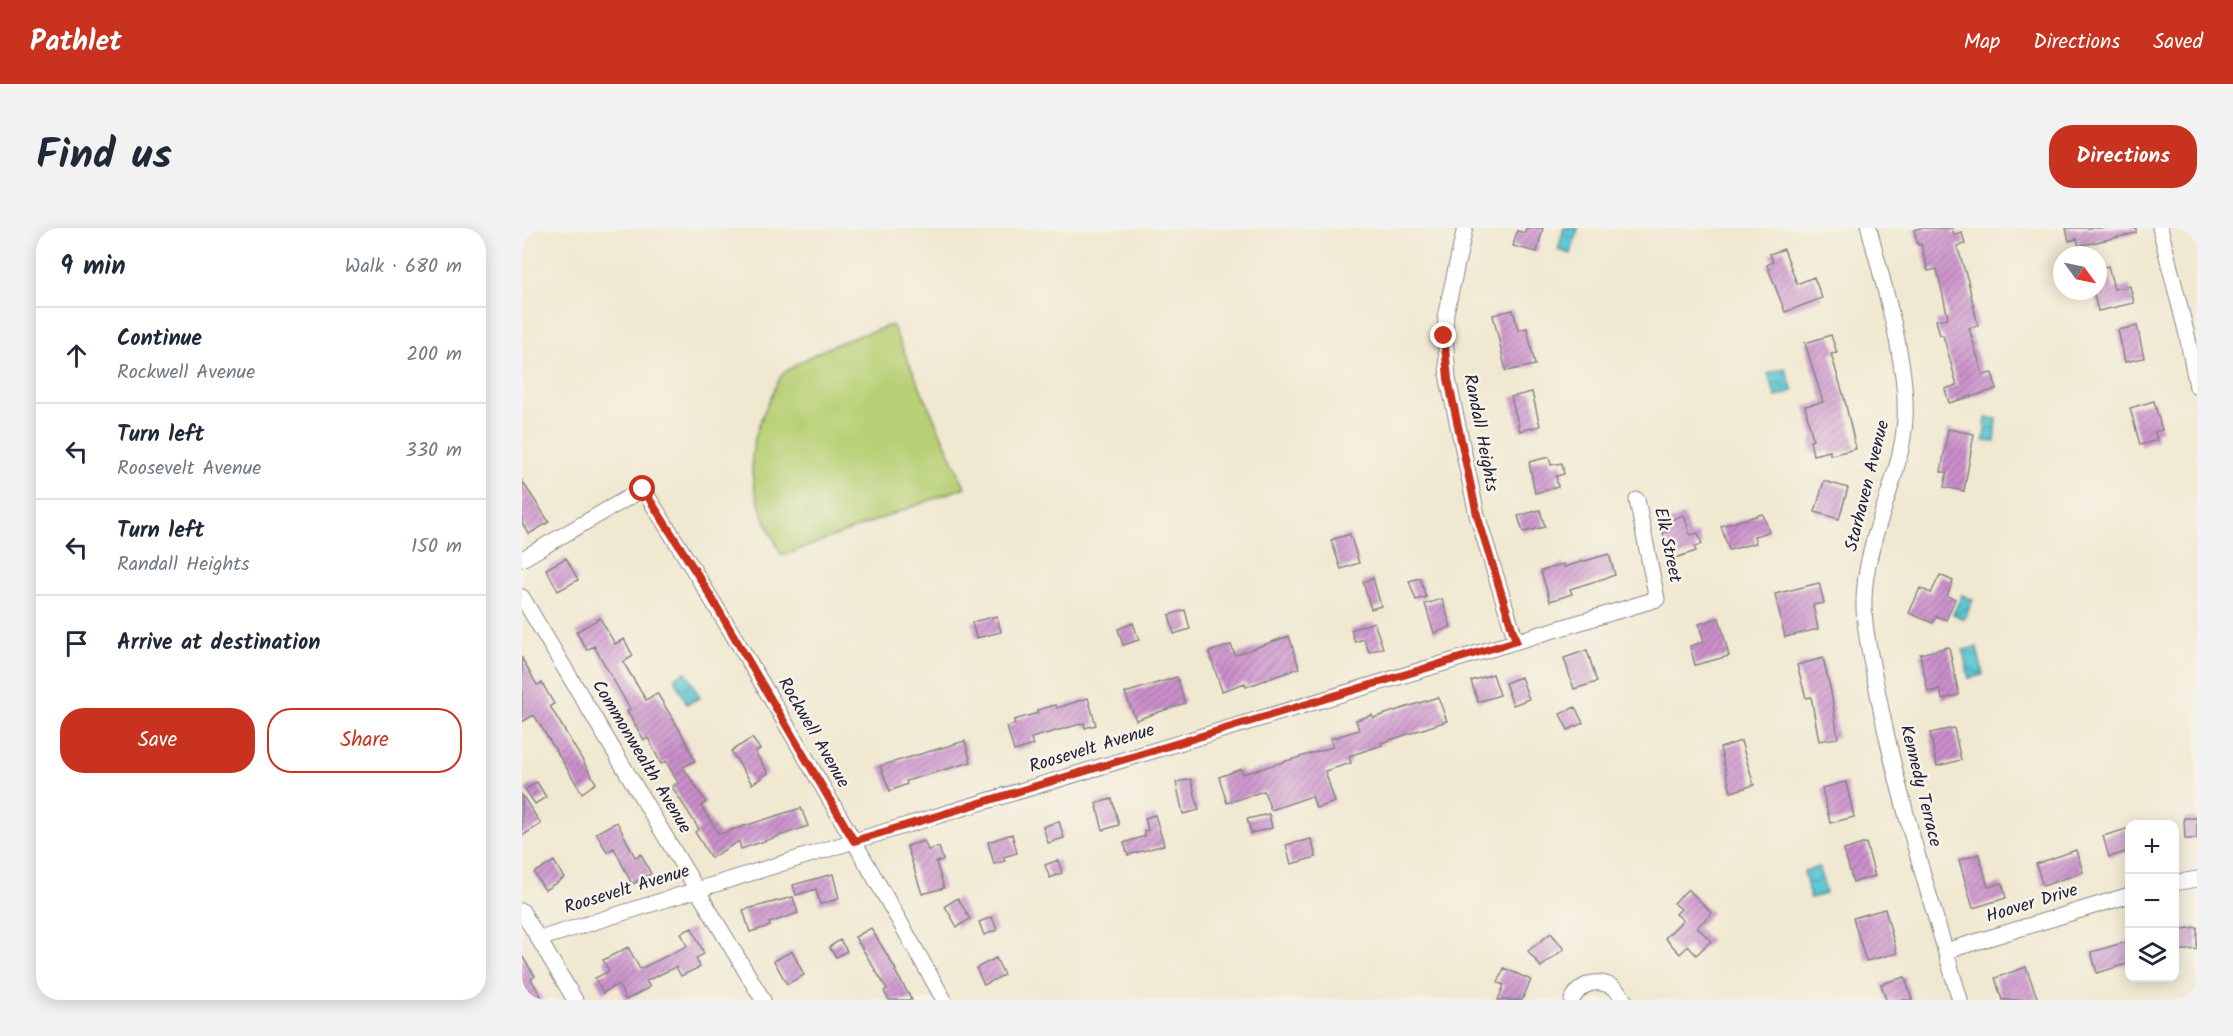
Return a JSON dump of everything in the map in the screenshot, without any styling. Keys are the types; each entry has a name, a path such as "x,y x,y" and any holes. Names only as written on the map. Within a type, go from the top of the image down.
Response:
{"street":[{"name":"Randall Heights","path":"1465,228 1446,313 1444,336 1448,379 1477,515 1516,641"},
{"name":"Starhaven Avenue","path":"1866,577 1881,512 1896,467 1905,419 1902,378 1892,317 1869,228"},
{"path":"2160,228 2192,329 2197,387"},
{"name":"Rockwell Avenue","path":"522,559 643,489 701,580 944,1000"},
{"name":"Elk Street","path":"1637,500 1657,599"},
{"name":"Kennedy Terrace","path":"1866,577 1863,601 1884,729 1902,806 1960,1000"},
{"name":"Commonwealth Avenue","path":"522,597 763,1000"},
{"name":"Roosevelt Avenue","path":"539,939 698,888 1657,599"},
{"path":"2179,882 2197,879"},
{"name":"Hoover Drive","path":"1946,951 2125,896"},
{"path":"522,911 575,1000"},
{"path":"1572,1000 1579,990 1595,982 1613,986 1624,1000"}],"green space":[{"path":"892,325 965,487 782,556 757,497 752,462 759,424 777,382 787,370 821,351"}],"water":[{"path":"1564,228 1578,228 1571,254 1558,250"},
{"path":"1785,368 1793,391 1776,397 1768,374"},
{"path":"1986,418 1997,419 1995,442 1984,441"},
{"path":"1962,595 1973,600 1964,619 1953,614"},
{"path":"1977,647 1983,675 1969,678 1963,650"},
{"path":"686,672 700,698 687,704 674,678"},
{"path":"1819,867 1826,894 1810,898 1804,871"}],"building":[{"path":"1526,228 1543,228 1537,252 1513,246 1517,231 1525,233"},
{"path":"1952,228 1954,235 1962,233 1965,244 1957,246 1978,326 1969,328 1983,375 1992,373 1997,389 1949,403 1945,389 1957,385 1943,335 1940,335 1936,320 1948,318 1937,269 1928,271 1921,244 1918,245 1914,230"},
{"path":"2066,228 2136,228 2136,233 2079,246 2077,239 2069,241"},
{"path":"1784,249 1797,284 1814,277 1822,298 1785,312 1767,265 1773,262 1770,254"},
{"path":"2107,266 2114,289 2130,286 2134,303 2098,311 2095,300 2107,300"},
{"path":"1513,310 1518,330 1527,328 1535,365 1506,371 1493,315"},
{"path":"2137,326 2144,358 2125,362 2118,330"},
{"path":"1831,335 1837,353 1831,354 1856,449 1830,455 1830,451 1813,455 1810,441 1813,440 1805,406 1823,402 1805,343"},
{"path":"1532,392 1540,426 1520,431 1511,397"},
{"path":"2154,401 2162,430 2155,432 2157,440 2140,445 2130,408"},
{"path":"1948,429 1974,434 1964,491 1944,487 1947,472 1941,472"},
{"path":"1549,457 1551,465 1562,463 1564,474 1556,476 1558,487 1535,493 1529,462"},
{"path":"522,481 549,522 529,534 522,523"},
{"path":"1824,481 1848,488 1839,519 1815,512"},
{"path":"1540,510 1545,527 1523,532 1518,516"},
{"path":"1763,514 1769,532 1754,536 1756,543 1729,550 1721,526"},
{"path":"1684,515 1690,535 1698,533 1702,544 1694,547 1696,551 1672,559 1663,533 1668,531 1665,522"},
{"path":"1350,534 1359,563 1341,569 1331,540"},
{"path":"1609,554 1615,575 1570,589 1572,594 1550,601 1541,571"},
{"path":"566,558 578,580 558,591 546,569"},
{"path":"1940,575 1953,581 1947,596 1955,599 1946,620 1936,616 1933,623 1909,613 1920,588 1931,593"},
{"path":"1373,578 1381,606 1371,609 1363,582"},
{"path":"1420,578 1426,597 1416,600 1409,581"},
{"path":"1819,583 1824,603 1813,605 1818,629 1785,637 1775,594"},
{"path":"1442,599 1451,627 1434,633 1425,604"},
{"path":"1185,610 1190,629 1174,634 1169,615"},
{"path":"997,616 1001,632 976,638 972,622"},
{"path":"600,618 615,644 624,639 633,656 623,662 646,700 657,693 681,732 695,761 683,767 706,802 701,806 719,834 801,808 808,826 741,849 739,841 711,858 695,832 699,829 672,787 678,783 666,761 661,764 648,738 644,740 627,711 630,709 594,646 587,650 576,632"},
{"path":"1719,618 1729,656 1695,665 1690,646 1704,642 1699,624"},
{"path":"1374,622 1383,648 1369,652 1364,639 1355,642 1351,630"},
{"path":"1133,623 1139,640 1123,645 1118,629"},
{"path":"1289,636 1299,668 1246,687 1245,683 1222,691 1209,652 1231,645 1235,655"},
{"path":"1949,647 1959,695 1942,699 1940,689 1928,692 1920,654"},
{"path":"1587,650 1597,682 1574,689 1564,658"},
{"path":"522,658 537,685 542,683 554,704 550,706 596,783 582,793 534,715 522,722"},
{"path":"1823,658 1838,738 1819,741 1811,697 1806,698 1797,665"},
{"path":"1493,674 1500,695 1478,702 1471,681"},
{"path":"1177,677 1185,703 1136,720 1125,693"},
{"path":"1521,677 1529,699 1513,705 1505,683"},
{"path":"1438,697 1447,721 1349,756 1351,763 1325,771 1335,802 1316,808 1312,796 1271,810 1264,791 1227,803 1219,777 1241,769 1243,774 1333,747 1330,739 1359,730 1356,720 1372,715 1373,718"},
{"path":"1088,698 1096,725 1085,728 1084,723 1031,738 1033,745 1014,751 1007,727 1015,724 1014,720 1038,713 1037,710 1056,705 1057,708"},
{"path":"1575,707 1583,723 1568,730 1560,714"},
{"path":"1954,728 1961,760 1937,766 1930,733"},
{"path":"752,738 760,749 755,752 768,773 752,784 731,751"},
{"path":"965,741 971,762 906,781 907,784 890,791 880,766"},
{"path":"1741,741 1754,785 1731,792 1720,748"},
{"path":"1191,779 1199,810 1183,814 1176,782"},
{"path":"537,782 546,797 535,804 525,789"},
{"path":"1846,782 1854,817 1830,823 1822,788"},
{"path":"522,795 541,824 522,836"},
{"path":"1112,799 1119,825 1103,830 1096,803"},
{"path":"1269,814 1272,828 1251,833 1247,819"},
{"path":"1155,815 1164,845 1128,855 1124,843 1145,836 1144,831 1148,830 1145,818"},
{"path":"2184,818 2197,818 2197,839 2185,839"},
{"path":"1059,821 1064,838 1048,843 1043,827"},
{"path":"617,822 635,857 641,854 651,874 632,884 614,848 607,852 596,833"},
{"path":"2125,829 2125,852 2109,857 2103,836"},
{"path":"1012,834 1017,853 1003,857 1005,861 994,864 988,842"},
{"path":"1311,839 1316,857 1291,864 1286,845"},
{"path":"924,841 928,850 939,847 943,860 936,862 944,888 922,894 907,846"},
{"path":"1866,843 1875,876 1853,882 1844,850"},
{"path":"2076,850 2083,872 2043,886 2036,864"},
{"path":"1979,854 1988,887 2002,883 2006,898 1973,908 1959,860"},
{"path":"1058,860 1062,873 1050,878 1045,865"},
{"path":"554,861 564,878 545,890 534,873"},
{"path":"833,874 839,899 820,904 816,889 796,895 793,885"},
{"path":"1688,889 1712,913 1697,927 1711,941 1696,955 1688,946 1680,954 1665,938 1683,920 1676,914 1681,909 1674,903"},
{"path":"793,897 798,913 750,932 743,910"},
{"path":"958,898 970,919 957,927 945,906"},
{"path":"1885,909 1897,953 1866,961 1853,918"},
{"path":"992,917 997,930 984,935 979,922"},
{"path":"2197,927 2197,949 2179,951 2179,929"},
{"path":"692,928 704,954 696,958 700,967 681,976 676,967 646,981 650,987 626,1000 618,984 603,993 595,978 609,971 603,960 628,947 640,969 687,946 681,933"},
{"path":"871,928 912,1000 889,1000 884,991 887,989 855,937"},
{"path":"1551,933 1564,949 1541,967 1528,951"},
{"path":"840,940 847,951 836,957 829,947"},
{"path":"2125,942 2125,965 2097,973 2091,952"},
{"path":"792,951 804,975 787,984 774,961"},
{"path":"522,956 535,976 531,979 543,1000 522,1000"},
{"path":"996,958 1004,975 984,985 976,968"},
{"path":"2026,967 2038,1000 2002,1000 1995,978"},
{"path":"1504,968 1531,980 1522,1000 1498,1000 1504,985 1498,983"},
{"path":"1905,977 1912,1000 1886,1000 1881,984"}],"route":[{"path":"643,489 701,580 854,841 1516,641 1477,515 1448,379 1444,336"}]}
